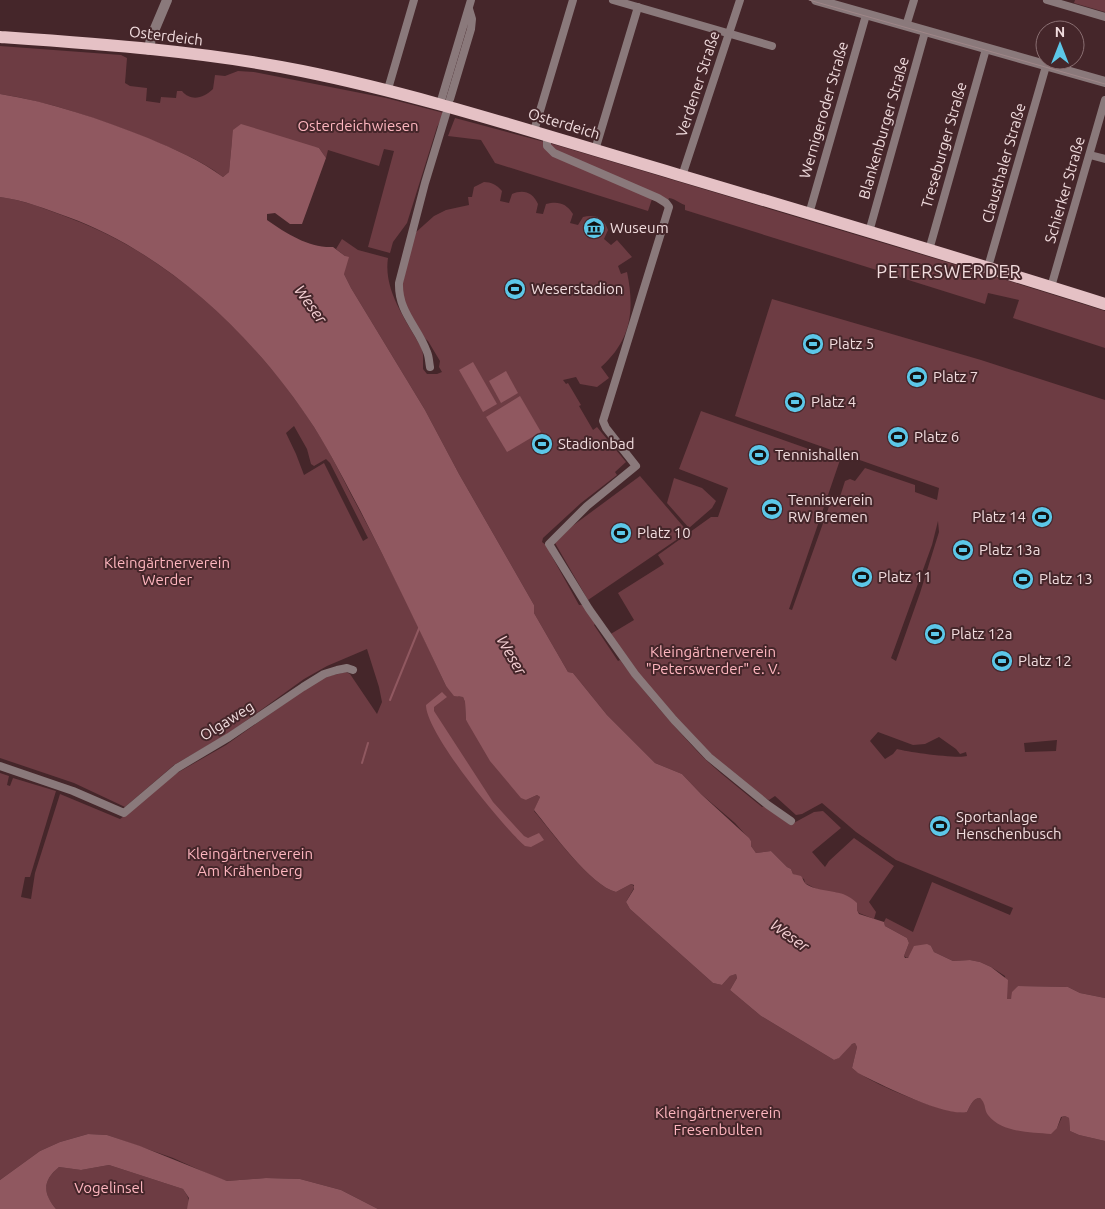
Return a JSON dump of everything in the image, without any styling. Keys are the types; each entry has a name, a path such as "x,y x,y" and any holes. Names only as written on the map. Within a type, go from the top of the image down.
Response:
{"main road":[{"name":"Osterdeich","path":"0,37 227,59 299,70 388,89 548,135 1105,304"}],"street":[{"path":"149,50 151,38 166,0"},
{"path":"388,89 414,0"},
{"path":"430,367 428,352 402,307 399,283 471,0"},
{"path":"534,131 573,0"},
{"path":"614,0 772,46"},
{"name":"Verdener Straße","path":"682,176 740,0"},
{"path":"816,0 1035,63"},
{"path":"906,26 914,0"},
{"path":"1047,0 1069,3 1105,16"},
{"path":"595,150 638,7"},
{"name":"Wernigeroder Straße","path":"809,214 866,14"},
{"name":"Blankenburger Straße","path":"869,232 926,32"},
{"name":"Treseburger Straße","path":"928,250 986,49"},
{"name":"Clausthaler Straße","path":"988,268 1045,70"},
{"path":"1061,70 1105,82"},
{"name":"Schierker Straße","path":"1051,287 1105,100"},
{"path":"548,135 547,146 554,154 658,198 666,202 669,207 603,421 606,428 636,466 587,506 549,544 600,626 634,674 674,720 709,757 768,806 791,821"},
{"path":"1090,155 1105,159"},
{"name":"Olgaweg","path":"0,766 73,791 124,813 177,768 229,737 303,686 324,674 347,668 353,670"}],"green space":[{"path":"1075,0 1105,0 1105,12 1074,3"},
{"name":"Osterdeichwiesen","path":"0,46 121,55 127,58 125,83 130,86 147,88 146,101 160,103 161,97 176,98 177,91 182,91 189,97 198,98 206,95 213,89 215,75 225,76 238,71 254,72 386,98 444,113 437,127 407,223 393,242 390,253 368,247 394,151 384,149 379,166 328,150 326,158 319,148 232,141 229,172 223,177 185,154 109,123 55,106 0,94"},
{"path":"455,118 556,145 1105,311 1105,348 1013,318 1019,300 988,293 985,304 685,210 685,205 669,198 667,203 653,196 648,211 495,163 481,140 448,136"},
{"path":"484,182 494,184 502,191 500,201 509,203 512,194 520,192 530,194 538,204 536,213 543,214 546,204 558,203 568,207 573,214 570,223 578,225 583,217 587,216 598,218 604,222 608,230 604,239 611,245 617,240 632,257 618,266 621,274 627,272 631,300 625,335 611,357 601,367 609,378 597,387 580,384 576,377 563,380 566,384 568,383 593,430 597,427 626,462 615,472 617,475 581,503 543,538 542,542 551,552 579,605 584,605 594,625 618,661 620,660 668,719 713,766 762,807 764,806 790,825 814,812 823,811 841,828 812,852 825,867 854,838 894,866 869,902 876,912 874,919 859,913 838,893 825,892 805,883 804,879 793,874 791,869 771,851 756,853 751,846 751,841 735,823 701,794 682,774 655,763 607,715 573,673 568,672 534,613 534,605 459,474 425,410 351,288 344,274 345,256 336,249 342,239 358,250 388,258 389,282 403,317 422,349 423,369 427,374 442,372 439,367 440,361 428,341 420,334 400,294 415,233 434,216 446,210 469,205 468,197 472,197 474,187"},
{"path":"0,197 27,203 72,219 108,235 144,255 209,304 266,363 291,394 330,454 390,569 446,686 459,697 463,697 466,720 526,800 537,795 540,797 534,811 572,857 595,880 616,892 631,884 634,886 626,902 630,909 713,983 722,985 730,976 736,974 737,978 730,990 761,1016 834,1060 855,1043 857,1047 852,1068 873,1081 926,1104 957,1112 967,1112 974,1101 980,1098 984,1101 985,1107 1057,1128 1062,1117 1065,1116 1069,1118 1070,1131 1105,1141 1105,1209 378,1209 341,1190 300,1179 266,1178 227,1181 173,1158 107,1135 88,1134 60,1142 40,1151 0,1180 0,773 9,776 7,785 10,786 13,778 56,791 30,877 25,877 21,897 31,899 35,873 60,794 120,819 170,777 226,745 325,677 346,672 350,674 377,714 382,702 367,649 327,666 304,679 229,733 174,765 125,807 74,783 0,758","holes":["294,426 307,449 311,464 314,466 326,459 330,463 368,538 363,541 324,463 304,475 286,433"]},
{"name":"Kleingärtnerverein \"Peterswerder\" e. V.","path":"772,299 981,360 1105,400 1105,998 1080,993 1068,987 1018,986 1011,999 1007,999 1005,976 980,962 970,960 953,961 934,952 931,946 907,958 904,956 909,943 907,938 885,926 884,922 886,918 913,932 932,882 1010,915 1013,908 896,860 856,832 822,803 802,814 796,815 775,796 769,800 765,798 694,739 656,696 609,635 634,620 618,593 664,564 658,555 711,517 718,517 728,488 679,469 701,411 840,460 789,609 792,610 831,501 838,503 845,481 850,479 855,481 865,468 915,485 915,492 937,500 939,488 735,416","holes":["938,521 939,532 896,661 891,658 932,545","878,732 913,745 925,744 939,737 960,754 966,752 967,756 943,756 897,749 885,759 870,741","1057,740 1056,751 1025,752 1024,743"]},
{"name":"Platz 10","path":"640,476 688,532 588,600 555,543 571,527"},
{"path":"674,478 702,488 716,501 712,508 689,528 667,503"},
{"name":"Vogelinsel","path":"109,1165 183,1189 189,1204 187,1209 56,1209 49,1198 46,1187 53,1172 59,1167 81,1170"}],"water":[{"name":"Weser","path":"0,94 57,106 130,131 187,155 223,177 229,172 233,130 241,124 319,148 326,158 302,224 290,224 275,213 267,214 267,220 298,239 315,245 333,247 349,257 344,274 351,288 425,410 459,474 534,605 534,613 568,672 573,673 607,715 655,763 682,774 749,838 751,846 756,853 771,851 791,869 793,874 801,876 808,885 847,896 857,903 859,914 884,922 885,926 907,938 909,943 905,958 908,958 914,946 927,944 931,946 934,952 953,961 970,960 980,962 991,967 1008,980 1007,999 1011,999 1012,992 1018,986 1068,987 1080,993 1105,998 1105,1141 1070,1131 1069,1118 1065,1116 1061,1117 1057,1128 1051,1134 1026,1132 1009,1128 994,1121 988,1115 980,1098 974,1101 967,1112 943,1110 858,1073 852,1068 857,1047 855,1043 839,1058 834,1060 761,1016 730,990 737,978 736,974 730,976 722,985 713,983 630,909 626,902 634,889 634,885 631,884 616,892 595,880 561,844 534,810 540,797 537,795 526,800 521,798 490,761 466,720 463,697 454,696 446,686 360,510 332,458 314,427 291,394 265,362 207,302 175,276 141,253 105,233 68,217 9,198 0,197"},
{"path":"473,362 497,404 483,412 459,370"},
{"path":"506,371 518,393 501,403 489,381"},
{"path":"520,396 541,432 507,452 486,417"},
{"path":"442,692 447,697 434,707 434,711 493,802 524,836 528,838 539,833 544,840 531,847 525,846 484,800 451,757 429,718 426,705"},
{"path":"88,1134 107,1135 140,1146 227,1181 266,1178 300,1179 341,1190 378,1209 187,1209 189,1198 183,1189 109,1165 81,1170 59,1167 53,1172 46,1187 49,1198 56,1209 0,1209 0,1180 40,1151 60,1142"}],"waterway":[{"path":"390,700 420,626"},
{"path":"362,763 368,743"}],"tram line":[{"path":"809,0 1105,84"}],"place":[{"name":"Wuseum","path":"594,228"},
{"name":"Weserstadion","path":"515,289"},
{"name":"Platz 5","path":"813,344"},
{"name":"Platz 7","path":"917,377"},
{"name":"Platz 4","path":"795,402"},
{"name":"Platz 6","path":"898,437"},
{"name":"Stadionbad","path":"542,444"},
{"name":"Tennishallen","path":"759,455"},
{"name":"Tennisverein RW Bremen","path":"772,509"},
{"name":"Platz 14","path":"1042,517"},
{"name":"Platz 10","path":"621,533"},
{"name":"Platz 13a","path":"963,550"},
{"name":"Platz 11","path":"862,577"},
{"name":"Platz 13","path":"1023,579"},
{"name":"Platz 12a","path":"935,634"},
{"name":"Platz 12","path":"1002,661"},
{"name":"Sportanlage Henschenbusch","path":"940,826"}],"district":[{"name":"PETERSWERDER","path":"949,272"}],"park label":[{"name":"Kleingärtnerverein Werder","path":"167,572"},
{"name":"Kleingärtnerverein Am Krähenberg","path":"250,862"},
{"name":"Kleingärtnerverein Fresenbulten","path":"718,1122"}]}
